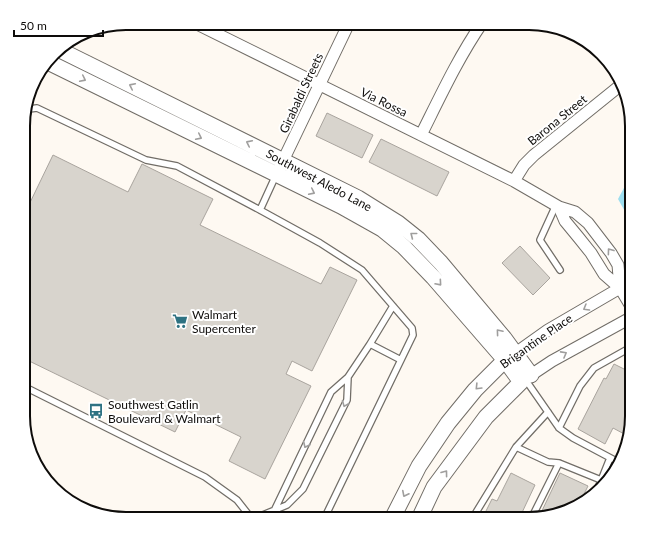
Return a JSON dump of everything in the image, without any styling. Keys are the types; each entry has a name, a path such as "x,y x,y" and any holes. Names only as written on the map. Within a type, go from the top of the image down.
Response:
{"street":[{"name":"Via Rossa","path":"210,30 514,181 558,206 575,212 588,223 611,253 618,265 620,288"},
{"name":"Girabaldi Streets","path":"277,175 346,30"},
{"path":"421,135 458,62 478,30"},
{"name":"Southwest Aledo Lane","path":"65,52 284,160 358,198 398,223 418,239 446,269 504,338 510,356"},
{"name":"Southwest Aledo Lane","path":"53,64 341,206 382,229 404,247 510,356 526,379"},
{"name":"Barona Street","path":"514,181 524,165 534,155 617,88"},
{"name":"Via Rossa","path":"558,206 564,221 591,253 604,274 620,288 625,296"},
{"name":"Brigantine Place","path":"396,512 419,466 448,423 475,390 510,356 548,330 625,286"},
{"name":"Brigantine Place","path":"423,512 434,487 486,417 526,379 552,361 625,321"}],"lane":[{"path":"32,109 37,108 146,160 177,166 320,243 362,270 412,328 413,335 327,512"},
{"path":"260,210 277,175"},
{"path":"558,206 540,240 560,270"},
{"path":"275,510 331,392 348,377 393,306"},
{"path":"370,344 401,360"},
{"path":"559,428 580,386 594,368 625,351"},
{"path":"270,512 287,505 303,489 348,400 348,377"},
{"path":"526,379 559,428 573,438 614,460"},
{"path":"30,390 205,477 237,500 247,512"},
{"path":"476,512 516,447 548,412"},
{"path":"516,447 548,462 559,463 600,480"},
{"path":"602,478 610,458"},
{"path":"534,512 559,463"}],"water":[{"path":"625,186 625,212 618,199"}],"building":[{"path":"327,113 373,135 362,158 316,136"},
{"path":"381,139 449,172 437,196 369,162"},
{"name":"Walmart Supercenter","path":"53,155 128,192 142,164 213,199 200,225 321,284 330,267 357,280 312,371 292,361 286,374 311,386 265,479 229,461 241,437 186,410 175,432 30,361 30,203"},
{"path":"520,246 550,278 533,295 502,263"},
{"path":"614,364 625,370 625,416 623,433 613,428 605,444 578,429 604,378 606,379"},
{"path":"511,473 535,485 522,512 486,512 492,499 497,501"},
{"path":"560,473 588,486 584,495 571,502 554,509 542,511"}],"place":[{"name":"Walmart Supercenter","path":"180,321"},
{"name":"Southwest Gatlin Boulevard & Walmart","path":"96,411"}]}
